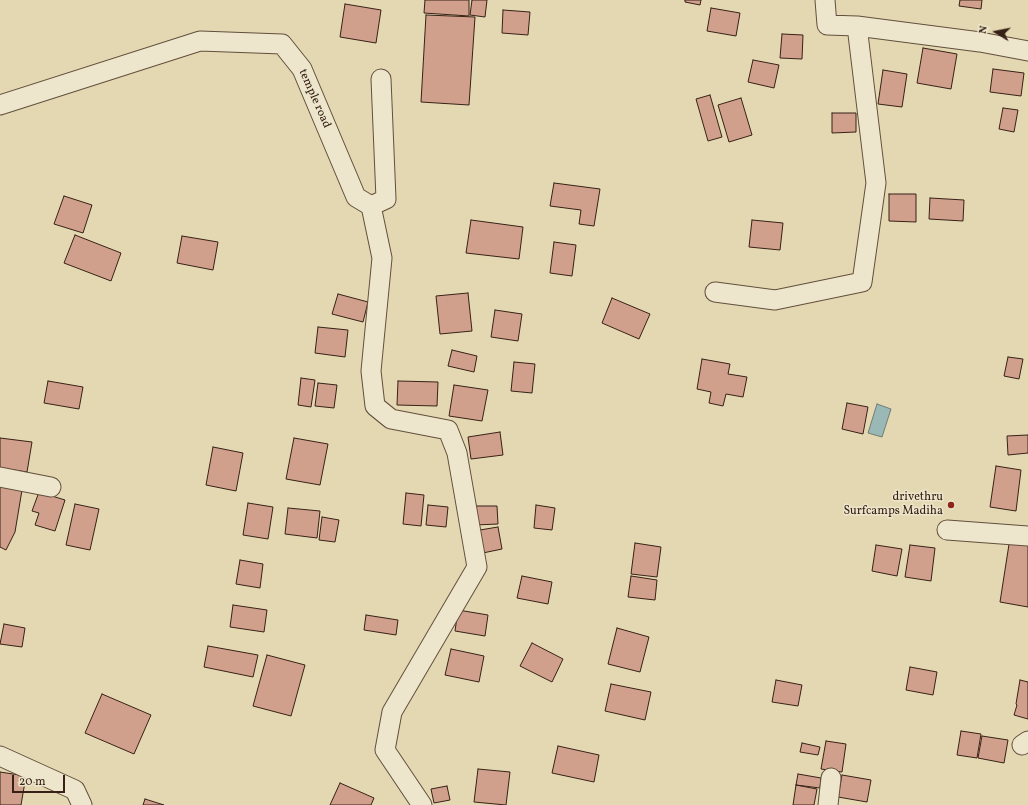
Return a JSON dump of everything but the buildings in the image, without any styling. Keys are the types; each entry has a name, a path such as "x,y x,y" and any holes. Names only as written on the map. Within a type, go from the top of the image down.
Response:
{"street":[{"path":"825,0 827,25 857,26 980,42 1028,51"},
{"path":"715,292 775,300 862,282 876,183 857,26"},
{"name":"temple road","path":"0,104 200,41 282,44 302,69 356,197 371,206"},
{"path":"381,79 386,199 371,206 382,258 371,371 375,406 391,418 448,430 457,453 477,567 392,712 385,750 422,805"},
{"path":"0,477 51,487"},
{"path":"947,530 1028,536"},
{"path":"0,756 75,790 82,805"},
{"path":"828,805 831,778"}],"water":[{"path":"877,404 891,409 882,437 868,433"}],"place":[{"name":"drivethru Surfcamps Madiha","path":"951,505"}]}
